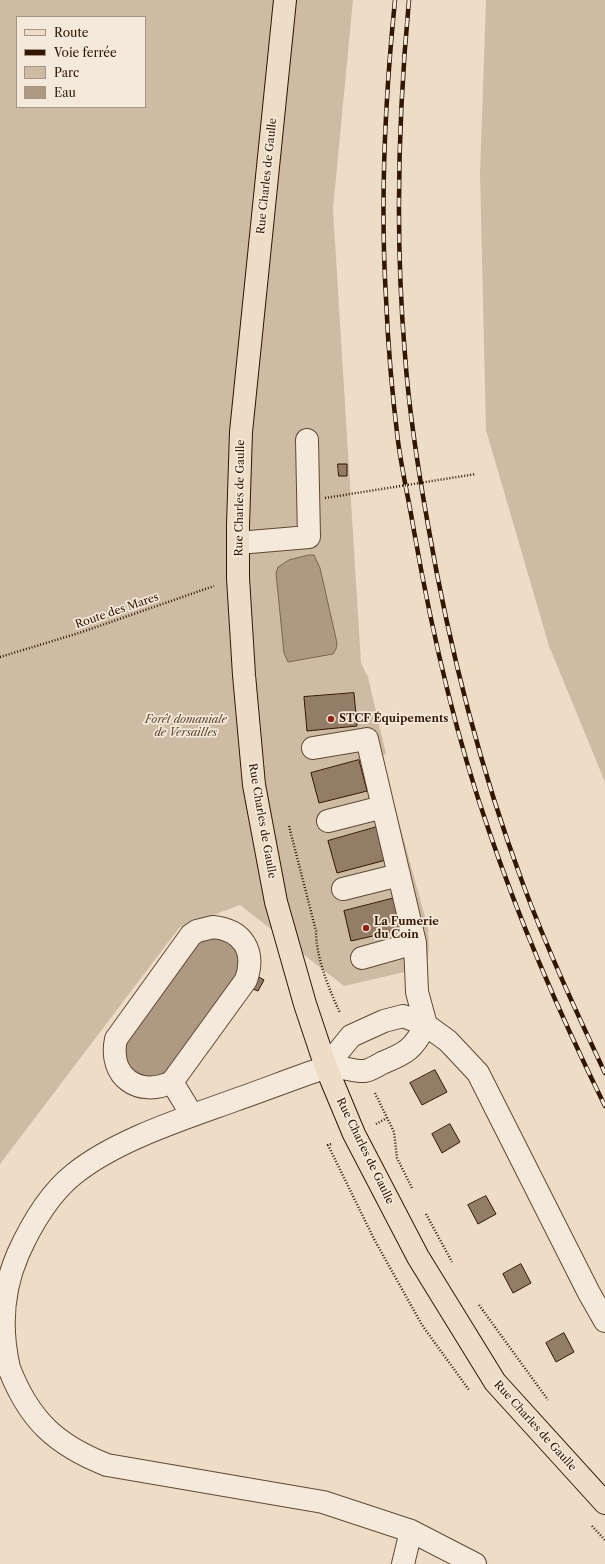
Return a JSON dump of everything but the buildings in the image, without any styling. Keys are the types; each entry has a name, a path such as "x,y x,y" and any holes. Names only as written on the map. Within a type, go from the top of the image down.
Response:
{"main road":[{"name":"Rue Charles de Gaulle","path":"285,0 241,432 238,544 238,578 254,785 276,902 305,1004 326,1067 354,1134 418,1257 495,1382 605,1503"}],"lane":[{"path":"238,544 309,537 307,440"},
{"path":"313,748 367,739 415,943 417,992 426,1025 416,1042 404,1054 366,1071 326,1067 192,1115 100,1154 72,1175 48,1201 25,1238 10,1273 2,1303 1,1332 7,1361 18,1390 35,1416 56,1438 80,1454 107,1465 323,1502 411,1531 475,1564"},
{"path":"328,821 383,807"},
{"path":"343,889 399,875"},
{"path":"205,928 224,928 233,932 242,940 247,948 250,959 248,975 246,980 172,1082 154,1088 143,1088 129,1081 119,1070 115,1060 114,1049 116,1039 191,936 205,928"},
{"path":"362,958 415,943"},
{"path":"326,1067 351,1036 384,1021 403,1016 426,1025 448,1041 478,1073 588,1293 605,1321"},
{"path":"172,1082 192,1115"},
{"path":"403,1564 411,1531"}],"path":[{"path":"325,498 476,474"},
{"name":"Route des Mares","path":"0,657 82,632 238,578"},
{"path":"288,824 316,931 316,942 331,994"},
{"path":"387,1118 394,1132 397,1158 413,1189"},
{"path":"422,1208 456,1268"},
{"path":"477,1302 503,1341 550,1404"}],"green space":[{"name":"Forêt domaniale de Versailles","path":"0,0 353,0 333,209 361,663 368,677 386,754 381,756 428,928 429,946 427,967 344,986 240,905 179,928 0,1164"},
{"path":"486,0 605,0 605,782 549,646 486,430 480,173"}],"water":[{"path":"314,555 320,568 337,643 336,649 333,654 288,662 284,653 276,573 278,567 289,560"},
{"path":"213,935 235,945 242,968 167,1075 153,1080 131,1072 122,1050 196,941"}],"railway":[{"path":"395,0 384,149 383,224 389,352 401,464 437,645 465,758 501,866 528,936 573,1039 605,1106"},
{"path":"409,0 400,133 399,222 402,311 411,419 436,571 467,707 507,840 552,956 605,1073"}],"place":[{"name":"STCF Équipements","path":"331,719"},
{"name":"La Fumerie du Coin","path":"366,928"}]}
